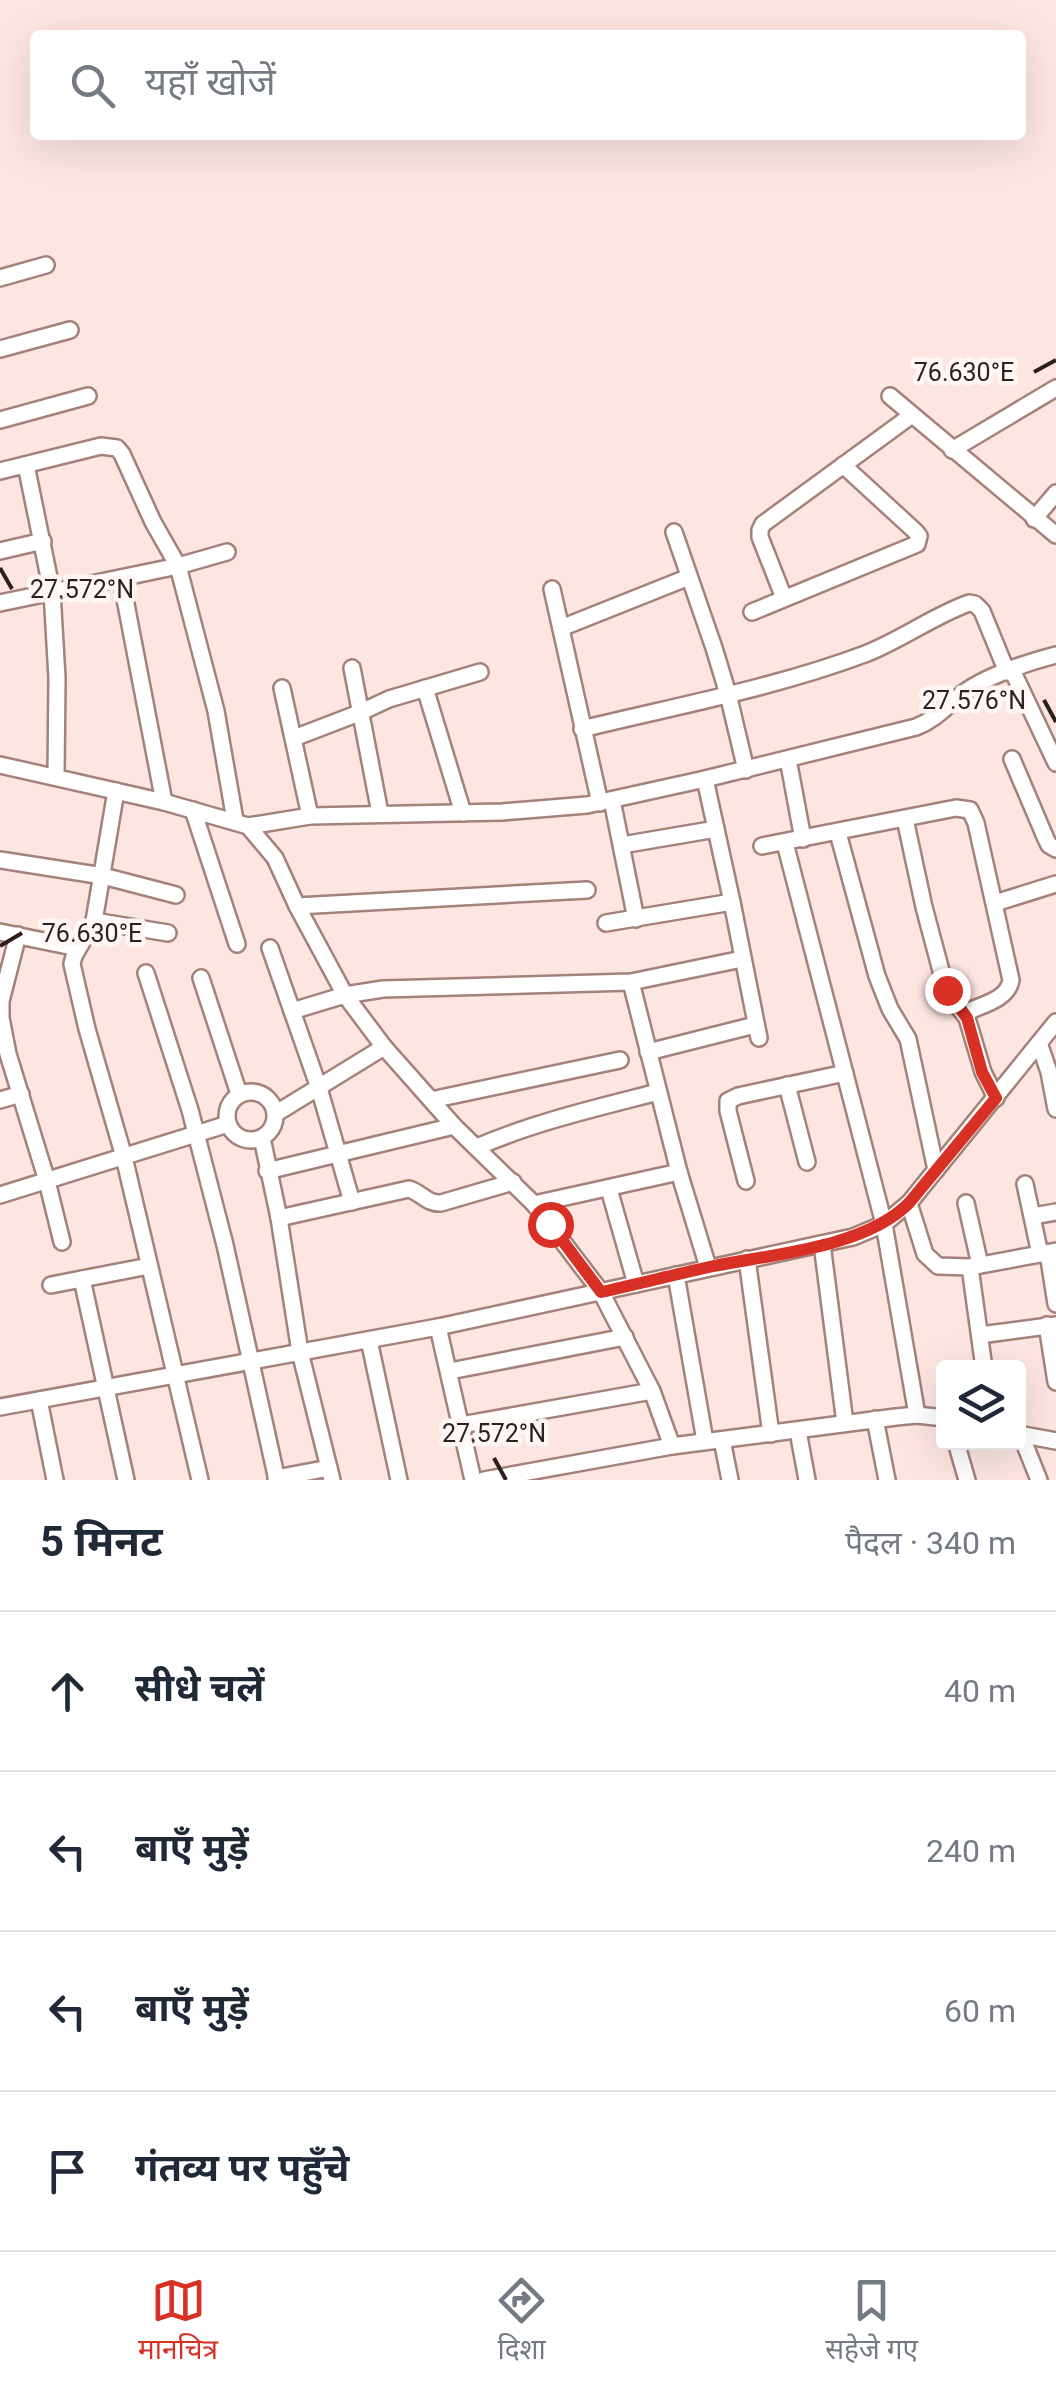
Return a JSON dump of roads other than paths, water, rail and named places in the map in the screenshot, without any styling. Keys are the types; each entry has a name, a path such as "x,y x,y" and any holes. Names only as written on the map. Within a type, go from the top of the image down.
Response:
{"street":[{"path":"0,278 46,265"},
{"path":"0,349 70,330"},
{"path":"952,450 1056,388"},
{"path":"0,420 88,396"},
{"path":"890,396 1056,535"},
{"path":"784,598 760,530 768,519 912,415"},
{"path":"0,470 101,446 117,448 126,460 153,522 178,566 242,823 274,858 346,995 384,1047 454,1126 534,1204 601,1292 652,1391 672,1446"},
{"path":"26,465 52,592 57,678 56,776"},
{"path":"752,612 913,547 919,541 916,532 842,465"},
{"path":"1034,518 1056,493"},
{"path":"674,532 728,694 746,770"},
{"path":"0,551 43,541"},
{"path":"0,603 227,552"},
{"path":"561,628 689,576"},
{"path":"121,578 164,802"},
{"path":"552,589 582,729 622,845 636,919"},
{"path":"582,729 825,668 975,604 1056,763"},
{"path":"0,764 242,823 310,816 547,810 606,802 916,728 975,686 1056,655"},
{"path":"352,668 380,814"},
{"path":"294,738 389,699 480,672"},
{"path":"282,688 310,816"},
{"path":"425,688 463,813"},
{"path":"788,759 803,839"},
{"path":"1012,759 1048,845 1056,849"},
{"path":"648,1052 757,1032 706,779"},
{"path":"116,791 94,921 78,948 73,974 124,1158 200,1480"},
{"path":"762,846 956,808 970,810 995,903 1011,986 1004,994 964,1013"},
{"path":"193,810 237,944"},
{"path":"905,819 944,982 969,1024 982,1072 996,1098"},
{"path":"622,845 716,829"},
{"path":"838,832 867,946 883,993 908,1040 936,1170"},
{"path":"785,842 884,1224 917,1415"},
{"path":"0,860 103,876 176,895"},
{"path":"995,903 1056,884"},
{"path":"297,906 587,890"},
{"path":"606,923 732,902"},
{"path":"94,921 168,933"},
{"path":"0,932 78,948"},
{"path":"18,935 1,1002 2,1039 62,1242"},
{"path":"270,948 320,1088 352,1202"},
{"path":"292,1011 346,995 417,987 632,982 742,959"},
{"path":"146,973 173,1054 225,1244 276,1479 331,1474 300,1352 262,1138"},
{"path":"201,978 240,1094"},
{"path":"632,982 679,1172 708,1267"},
{"path":"0,1407 438,1327 854,1237 897,1216 1056,1022"},
{"path":"1039,1043 1056,1109"},
{"path":"275,1114 384,1047"},
{"path":"431,1100 620,1060"},
{"path":"746,1181 728,1101 845,1073"},
{"path":"787,1086 807,1162"},
{"path":"477,1148 577,1112 658,1092"},
{"path":"258,1093 267,1098 275,1114 274,1124 262,1138 243,1140 234,1135 228,1124 227,1108 240,1094 258,1093"},
{"path":"0,1100 21,1094"},
{"path":"0,1195 228,1124"},
{"path":"268,1171 454,1126"},
{"path":"534,1204 679,1172"},
{"path":"278,1218 409,1189 431,1202 441,1202 513,1182"},
{"path":"1025,1184 1032,1216 1048,1253 1056,1304"},
{"path":"609,1189 636,1284"},
{"path":"909,1203 920,1242 931,1262 945,1268 1048,1253"},
{"path":"966,1203 983,1360"},
{"path":"1032,1216 1056,1212"},
{"path":"822,1244 846,1423"},
{"path":"747,1260 771,1434"},
{"path":"51,1285 149,1266"},
{"path":"676,1275 705,1441"},
{"path":"82,1279 126,1480"},
{"path":"980,1335 1052,1325 1056,1382"},
{"path":"438,1327 473,1480"},
{"path":"450,1371 625,1337"},
{"path":"369,1340 399,1480"},
{"path":"461,1425 652,1391"},
{"path":"39,1400 55,1480"},
{"path":"484,1480 705,1441 875,1419 936,1417"},
{"path":"875,1419 887,1480"},
{"path":"798,1431 807,1480"},
{"path":"1026,1435 1056,1441"},
{"path":"722,1440 730,1480"},
{"path":"1026,1449 1039,1480"},
{"path":"958,1450 967,1480"}]}
